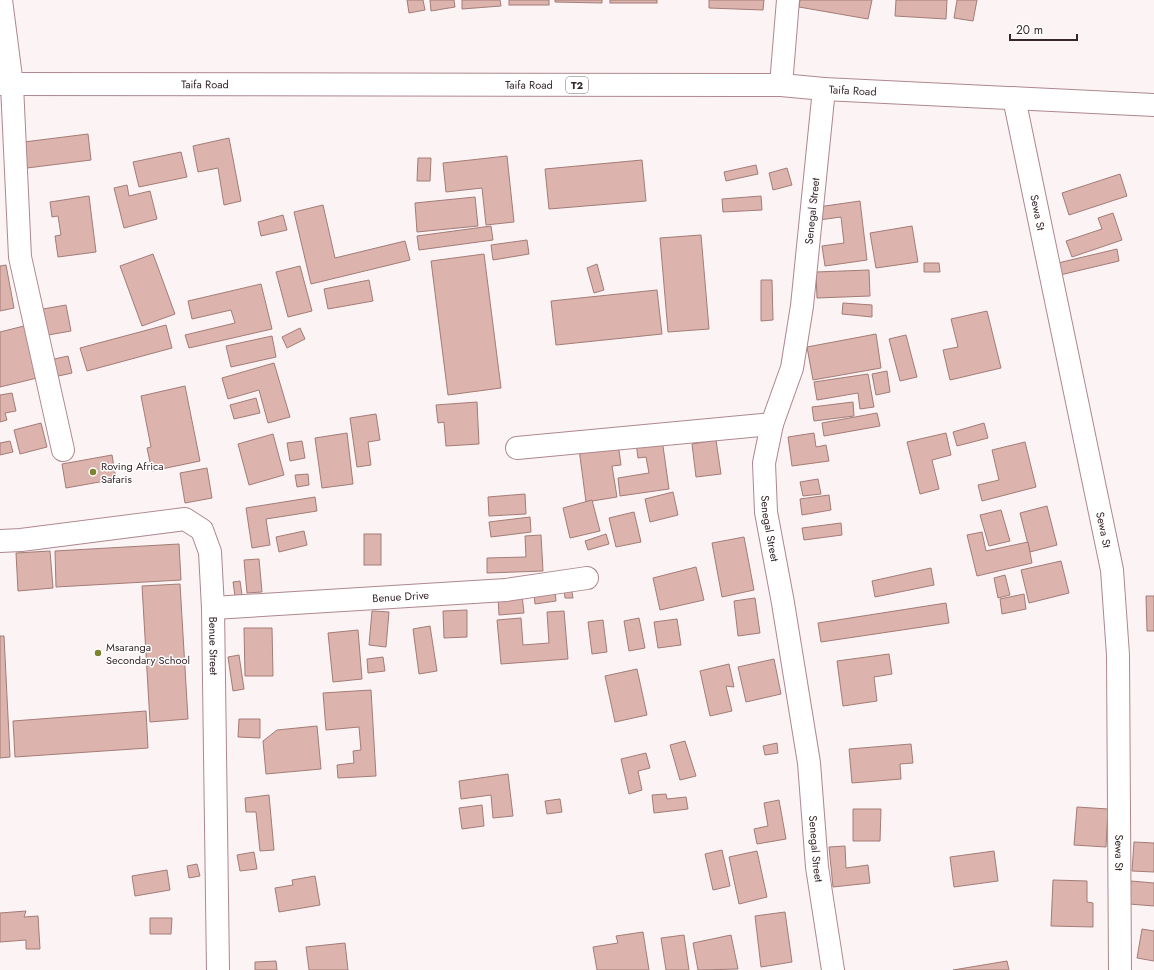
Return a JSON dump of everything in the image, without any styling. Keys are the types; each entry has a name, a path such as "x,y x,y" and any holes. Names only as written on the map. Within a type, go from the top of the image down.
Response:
{"main road":[{"path":"1,0 6,85 20,257 63,450"},
{"path":"781,85 788,0"},
{"name":"Taifa Road","path":"6,85 781,85 824,89 1154,105"},
{"name":"Senegal Street","path":"824,89 802,298 792,368 772,424 764,463 766,512 783,603 809,762 817,867 833,970"},
{"name":"Sewa St","path":"1014,98 1112,570 1118,655 1120,970"},
{"path":"517,448 772,424"},
{"name":"Benue Street","path":"0,541 21,540 185,519 202,530 210,552 213,608 218,970"},
{"name":"Benue Drive","path":"213,608 506,590 587,578"}],"building":[{"path":"407,0 423,0 425,10 409,13"},
{"path":"430,0 454,0 455,7 431,11"},
{"path":"462,0 500,0 501,6 462,9"},
{"path":"509,0 549,0 549,5 509,5"},
{"path":"555,0 602,0 602,3 555,2"},
{"path":"610,0 657,0 657,3 610,3"},
{"path":"709,0 764,0 763,10 709,8"},
{"path":"800,0 872,0 868,19 799,7"},
{"path":"896,0 947,0 946,19 895,16"},
{"path":"957,0 977,0 973,21 954,18"},
{"path":"88,134 91,160 27,168 24,142"},
{"path":"229,138 241,201 224,205 218,168 198,172 193,146"},
{"path":"181,152 187,177 139,187 133,162"},
{"path":"507,156 514,222 486,225 482,188 446,192 443,163"},
{"path":"418,158 431,158 430,181 417,181"},
{"path":"642,160 646,201 549,209 545,169"},
{"path":"756,165 758,174 726,181 724,172"},
{"path":"787,168 792,185 773,190 769,173"},
{"path":"1120,174 1127,196 1069,215 1062,193"},
{"path":"127,185 129,196 150,191 157,219 124,228 114,188"},
{"path":"89,196 96,252 58,257 55,236 61,235 58,216 52,217 50,202"},
{"path":"761,196 762,210 723,212 722,199"},
{"path":"475,197 478,226 417,232 415,203"},
{"path":"860,201 867,260 825,266 822,246 844,243 841,217 819,220 818,207"},
{"path":"323,205 335,258 405,241 410,260 311,284 294,212"},
{"path":"1113,213 1122,240 1072,257 1066,241 1102,229 1098,218"},
{"path":"283,215 287,230 261,236 258,222"},
{"path":"491,226 493,240 419,250 417,236"},
{"path":"912,226 918,262 876,268 870,233"},
{"path":"701,235 709,329 668,332 660,238"},
{"path":"527,240 529,254 493,260 491,245"},
{"path":"1117,249 1119,261 1060,275 1058,263"},
{"path":"153,254 175,314 142,326 120,266"},
{"path":"484,254 501,388 448,395 431,261"},
{"path":"924,263 939,263 940,272 924,272"},
{"path":"597,264 604,290 594,293 587,268"},
{"path":"6,265 14,308 0,311 0,266"},
{"path":"300,266 312,311 288,317 276,272"},
{"path":"869,270 870,296 817,298 816,272"},
{"path":"369,280 373,301 328,309 324,289"},
{"path":"761,280 772,280 773,320 761,321"},
{"path":"261,284 272,329 189,348 185,335 235,323 231,310 192,319 188,301"},
{"path":"657,290 662,334 556,345 551,301"},
{"path":"843,303 872,305 872,317 842,314"},
{"path":"66,305 71,331 48,335 43,309"},
{"path":"987,311 1001,368 950,380 943,350 958,347 951,319"},
{"path":"166,325 172,348 87,371 80,348"},
{"path":"24,326 37,378 0,387 0,332"},
{"path":"300,328 305,339 287,348 282,337"},
{"path":"876,334 881,368 813,380 807,347"},
{"path":"906,335 917,377 900,381 889,339"},
{"path":"272,336 276,357 231,367 226,346"},
{"path":"68,356 72,373 54,377 50,360"},
{"path":"274,363 290,417 268,423 259,390 228,399 222,378"},
{"path":"887,371 890,392 876,395 872,374"},
{"path":"868,374 874,407 860,409 858,393 817,400 814,382"},
{"path":"185,386 200,461 152,471 147,448 151,447 141,396"},
{"path":"12,393 16,411 5,413 7,420 0,422 0,395"},
{"path":"256,398 260,413 234,419 230,405"},
{"path":"477,402 479,444 446,446 444,422 438,423 436,405"},
{"path":"853,402 854,416 814,421 812,407"},
{"path":"877,413 880,426 824,436 822,423"},
{"path":"376,414 380,440 368,442 371,465 357,467 350,418"},
{"path":"41,423 47,447 20,454 14,430"},
{"path":"984,423 988,438 957,446 953,432"},
{"path":"347,433 353,484 322,488 315,438"},
{"path":"814,433 816,447 826,445 829,461 792,466 788,437"},
{"path":"946,433 951,455 932,460 939,489 920,494 907,442"},
{"path":"273,434 284,475 249,485 238,444"},
{"path":"662,439 669,489 620,496 618,478 649,473 646,457 638,458 636,443"},
{"path":"716,440 721,474 696,477 692,444"},
{"path":"10,441 13,452 0,455 0,443"},
{"path":"302,441 305,458 290,461 287,443"},
{"path":"1025,442 1036,487 982,501 978,485 999,480 992,450"},
{"path":"618,443 621,465 612,466 617,497 586,502 579,449"},
{"path":"112,455 116,479 66,488 62,464"},
{"path":"207,468 212,498 185,503 180,473"},
{"path":"308,474 309,485 297,487 295,475"},
{"path":"818,479 821,494 803,496 800,482"},
{"path":"673,492 678,515 650,522 645,499"},
{"path":"525,494 526,514 489,516 488,497"},
{"path":"829,495 831,510 802,515 800,499"},
{"path":"315,497 317,511 266,519 270,545 252,548 246,508"},
{"path":"592,500 600,531 570,538 563,508"},
{"path":"1047,506 1057,545 1030,552 1020,513"},
{"path":"1001,510 1010,541 989,546 980,515"},
{"path":"634,512 641,542 616,547 609,518"},
{"path":"530,517 531,532 491,537 489,522"},
{"path":"841,523 842,535 804,540 802,528"},
{"path":"304,531 307,545 279,552 276,537"},
{"path":"982,532 986,551 1028,542 1032,563 977,576 967,535"},
{"path":"364,534 381,534 381,565 364,565"},
{"path":"606,534 609,544 588,550 585,541"},
{"path":"541,535 543,571 487,573 487,558 526,557 525,536"},
{"path":"744,537 754,590 722,597 712,543"},
{"path":"179,544 181,580 56,587 55,551"},
{"path":"50,551 53,588 18,591 16,553"},
{"path":"259,559 262,592 247,593 244,560"},
{"path":"1061,561 1069,593 1029,603 1021,570"},
{"path":"696,567 704,600 660,610 653,578"},
{"path":"931,568 934,585 875,597 872,581"},
{"path":"1005,575 1010,595 998,598 994,578"},
{"path":"240,581 242,595 235,596 233,582"},
{"path":"180,584 188,719 150,722 142,586"},
{"path":"571,586 573,598 565,598 564,587"},
{"path":"555,591 556,601 535,604 534,594"},
{"path":"1024,594 1026,609 1002,614 1000,599"},
{"path":"522,595 524,613 499,615 498,597"},
{"path":"1146,596 1154,596 1154,631 1147,631"},
{"path":"755,598 760,633 738,636 734,601"},
{"path":"946,603 949,623 821,642 818,623"},
{"path":"467,610 467,637 444,638 443,611"},
{"path":"372,611 389,612 386,647 369,645"},
{"path":"564,611 568,659 501,664 497,620 521,618 523,645 549,643 547,612"},
{"path":"639,618 645,648 629,651 624,621"},
{"path":"677,619 681,645 658,648 654,622"},
{"path":"603,620 607,652 592,654 588,622"},
{"path":"430,626 437,671 419,674 413,629"},
{"path":"244,628 272,628 273,676 245,676"},
{"path":"358,630 362,679 333,682 328,633"},
{"path":"0,636 4,636 10,757 0,758"},
{"path":"889,654 892,674 874,677 877,701 843,706 837,661"},
{"path":"239,655 244,689 233,691 228,657"},
{"path":"383,657 385,671 368,673 367,659"},
{"path":"774,659 781,694 746,702 738,667"},
{"path":"729,664 734,687 726,686 732,711 710,716 700,671"},
{"path":"637,669 647,715 615,722 605,676"},
{"path":"371,690 376,776 338,778 337,765 354,763 353,751 361,750 359,727 326,730 323,693"},
{"path":"146,711 148,748 15,757 13,721"},
{"path":"239,719 260,719 260,738 238,737"},
{"path":"317,726 321,769 266,774 263,741 277,730"},
{"path":"685,741 696,776 680,780 670,745"},
{"path":"777,743 778,753 765,755 763,746"},
{"path":"911,744 913,763 900,764 901,779 852,783 849,749"},
{"path":"646,753 650,768 638,771 642,790 629,794 621,759"},
{"path":"508,774 513,816 493,818 491,795 461,799 459,781"},
{"path":"666,794 667,799 686,797 688,809 654,813 652,795"},
{"path":"269,795 274,850 260,851 256,812 246,812 245,798"},
{"path":"560,799 562,812 547,814 545,801"},
{"path":"779,800 786,839 757,844 754,829 768,826 764,803"},
{"path":"482,805 484,826 462,829 459,808"},
{"path":"1077,807 1108,809 1106,847 1074,845"},
{"path":"853,809 881,809 880,841 853,841"},
{"path":"1134,842 1154,843 1154,872 1132,871"},
{"path":"845,846 846,868 868,865 870,883 833,887 829,847"},
{"path":"722,850 730,886 713,890 705,854"},
{"path":"757,851 767,897 739,904 729,857"},
{"path":"994,851 998,881 954,887 950,857"},
{"path":"254,852 257,869 240,871 237,855"},
{"path":"197,864 200,876 189,878 187,866"},
{"path":"167,870 170,890 135,896 132,876"},
{"path":"315,876 320,905 279,912 275,888 293,885 292,880"},
{"path":"1053,880 1087,881 1087,902 1093,903 1093,927 1051,926"},
{"path":"1131,881 1154,883 1154,906 1129,904"},
{"path":"26,911 24,917 38,916 40,949 26,949 26,940 0,942 0,913"},
{"path":"785,912 792,962 761,967 755,916"},
{"path":"150,918 172,918 171,934 150,934"},
{"path":"1142,929 1154,931 1154,961 1137,958"},
{"path":"643,932 649,970 597,970 593,947 618,943 616,936"},
{"path":"684,935 689,970 666,970 661,938"},
{"path":"731,935 738,969 698,970 693,943"},
{"path":"345,943 348,970 309,970 306,947"},
{"path":"276,961 277,970 255,970 255,962"},
{"path":"1007,961 1009,970 953,970"}],"place":[{"name":"Roving Africa Safaris","path":"93,472"},
{"name":"Msaranga Secondary School","path":"98,653"}]}
